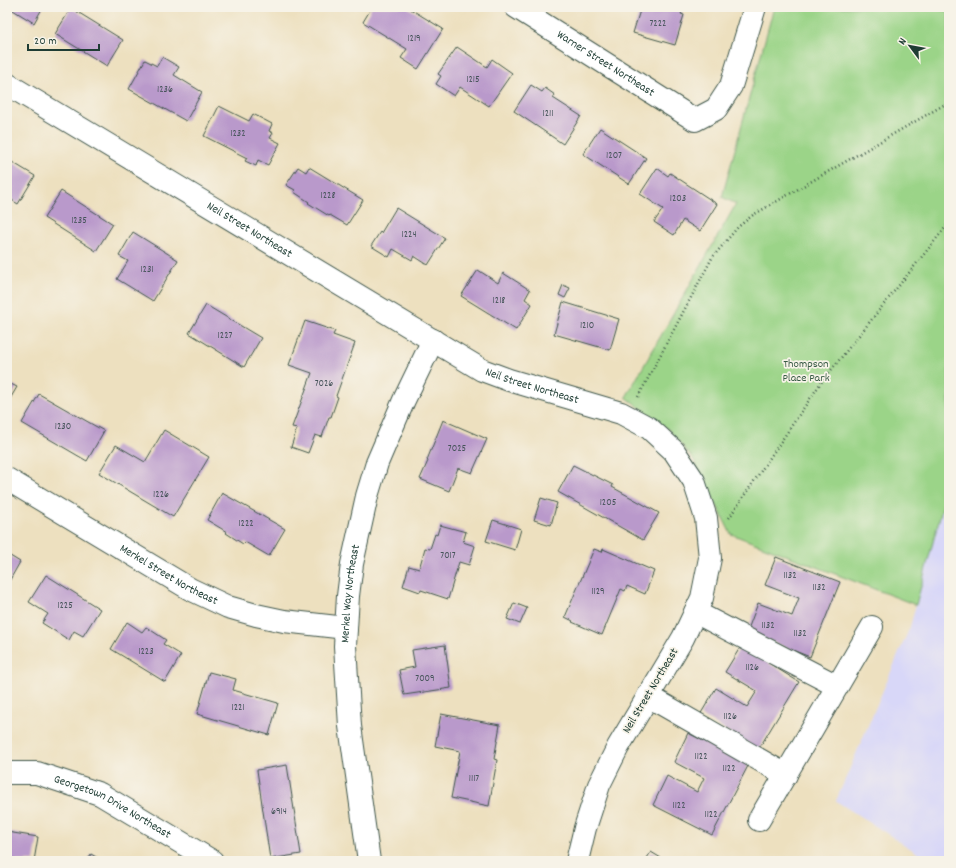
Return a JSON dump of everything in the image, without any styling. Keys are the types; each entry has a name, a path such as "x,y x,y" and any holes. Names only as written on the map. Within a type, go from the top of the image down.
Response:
{"street":[{"name":"Warner Street Northeast","path":"516,7 695,120 716,109 731,86 755,7"},
{"name":"Neil Street Northeast","path":"7,84 482,370 509,380 621,413 649,428 674,451 694,481 706,518 710,558 702,598 683,638 618,746 599,785 585,828 577,861"},
{"name":"Merkel Way Northeast","path":"369,861 350,726 345,646 348,596 352,564 367,496 377,463 404,400 433,340"},
{"name":"Merkel Street Northeast","path":"7,479 190,589 228,607 284,621 346,628"},
{"path":"695,612 837,686"},
{"path":"760,820 872,627"},
{"path":"648,696 786,775"},
{"name":"Georgetown Drive Northeast","path":"7,773 37,773 100,794 212,861"}],"path":[{"path":"627,416 712,258 738,227 753,215 949,102"},
{"path":"709,547 820,384 949,223"}],"shaded area":[{"path":"949,483 949,861 930,861 836,801 910,627"}],"green space":[{"name":"Thompson Place Park","path":"774,7 930,7 949,12 949,483 916,605 731,534 694,460 669,430 626,397 736,204 722,197"}],"building":[{"path":"8,7 43,7 34,23"},
{"path":"372,7 407,7 443,29 418,69 401,58 407,49 363,22"},
{"path":"641,7 684,7 681,14 684,15 675,45 633,33"},
{"path":"71,8 123,40 107,66 55,34"},
{"path":"457,47 487,67 492,59 512,73 489,106 460,87 454,96 436,84 441,76 438,74"},
{"path":"162,57 179,67 174,75 202,92 186,121 129,89 145,60 157,66"},
{"path":"531,85 542,92 545,88 555,95 553,98 581,116 563,144 514,111"},
{"path":"219,106 249,121 253,114 272,124 269,131 273,133 270,138 280,143 268,165 258,160 256,166 245,161 247,158 204,136"},
{"path":"600,128 646,158 629,184 583,154"},
{"path":"7,159 35,176 18,204 7,197"},
{"path":"298,167 306,172 309,167 363,200 347,225 308,203 309,202 294,192 295,190 286,185"},
{"path":"657,168 668,176 670,173 717,204 700,231 683,220 674,235 654,222 663,209 640,194"},
{"path":"61,191 113,224 96,251 44,218"},
{"path":"396,208 445,238 428,265 414,256 412,260 393,249 389,257 371,246 380,232 381,233"},
{"path":"133,232 178,260 153,301 117,279 128,261 119,256"},
{"path":"478,270 498,283 503,273 530,290 525,299 532,304 516,330 461,296"},
{"path":"563,285 570,288 565,298 559,295"},
{"path":"563,302 619,319 610,350 554,334"},
{"path":"206,305 261,338 244,367 189,333"},
{"path":"305,321 335,331 333,335 355,343 336,396 338,397 331,417 329,417 322,437 315,435 308,453 291,447 297,428 292,427 312,373 289,365"},
{"path":"7,382 17,387 7,404"},
{"path":"39,394 104,431 87,461 22,423"},
{"path":"443,420 487,439 472,473 458,468 449,491 420,479"},
{"path":"164,430 209,457 173,517 99,473 116,445 145,462"},
{"path":"573,465 613,485 612,487 659,513 643,540 558,492"},
{"path":"222,493 285,529 269,556 245,542 243,544 207,520"},
{"path":"541,498 557,503 551,525 534,520"},
{"path":"493,520 521,529 515,550 486,541"},
{"path":"440,525 466,532 463,542 475,546 469,565 459,562 448,599 403,586 409,566 419,569 425,548 430,549"},
{"path":"594,549 602,552 603,549 654,571 645,594 627,586 625,591 621,589 602,635 572,622 573,621 565,617"},
{"path":"7,554 20,562 7,585"},
{"path":"776,557 840,582 810,657 747,632 758,603 792,616 799,598 765,585"},
{"path":"46,575 100,609 83,636 74,631 69,640 42,623 48,614 29,602"},
{"path":"514,603 527,608 520,624 507,619"},
{"path":"127,622 142,632 146,627 166,640 163,644 181,655 165,682 111,649"},
{"path":"445,645 451,688 404,695 399,670 415,667 412,650"},
{"path":"741,646 799,682 758,750 700,715 716,688 747,707 757,691 725,672"},
{"path":"209,672 236,679 233,690 278,703 269,735 197,714"},
{"path":"441,714 500,725 494,759 497,760 489,806 451,798 460,751 435,746"},
{"path":"688,733 749,764 712,835 653,805 667,776 697,792 704,778 674,762"},
{"path":"287,765 301,854 270,859 257,770"},
{"path":"7,832 38,837 34,861 7,861"},
{"path":"651,852 666,861 645,861"},
{"path":"91,854 103,861 87,861"}]}
